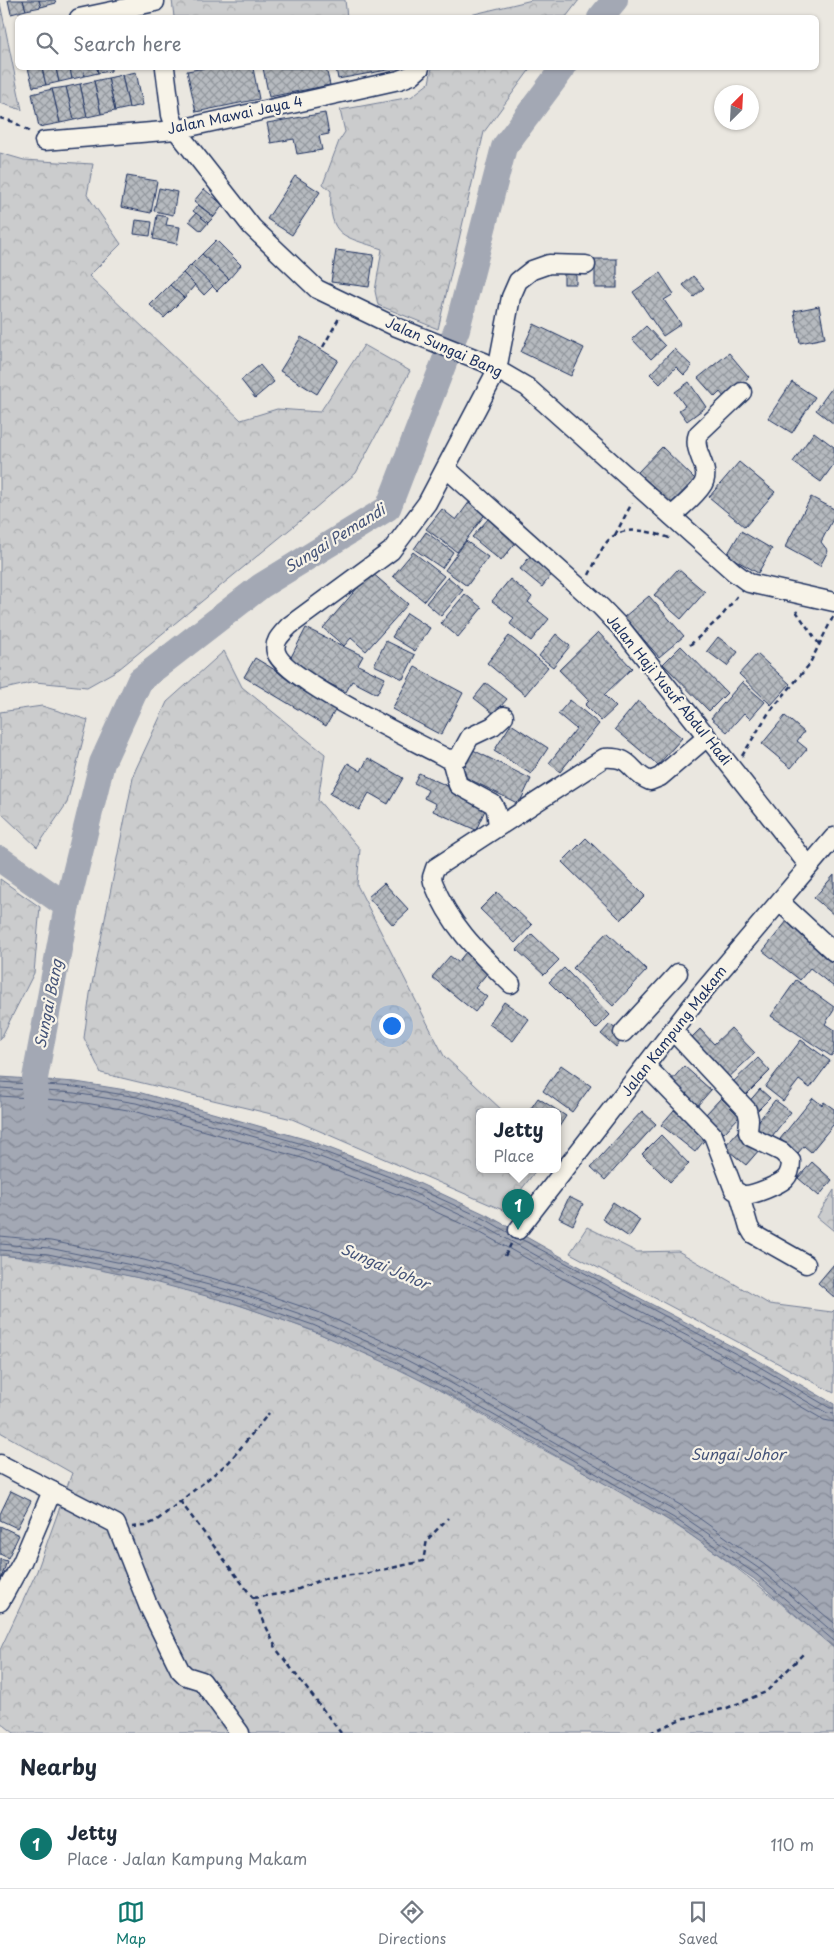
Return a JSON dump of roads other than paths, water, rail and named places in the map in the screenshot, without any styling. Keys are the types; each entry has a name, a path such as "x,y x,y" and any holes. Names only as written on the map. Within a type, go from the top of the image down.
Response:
{"street":[{"path":"98,15 156,6"},
{"name":"Jalan Sungai Bang","path":"164,70 171,115 176,130 252,228 317,289 394,326 490,366 527,387 734,572 749,583 834,602"},
{"name":"Jalan Mawai Jaya 4","path":"44,141 176,130 398,80 412,75 418,70"},
{"path":"498,826 496,810 493,804 458,785 451,759 321,692 281,662 276,651 276,640 289,626 391,551 427,503 446,468 490,366 511,297 518,281 532,270 549,264 586,265"},
{"path":"672,516 700,487 705,479 704,469 695,444 698,434 742,392"},
{"name":"Jalan Haji Yusuf Abdul Hadi","path":"446,468 582,589 622,629 810,866"},
{"path":"451,759 459,756 470,737 493,726 504,716"},
{"path":"511,984 468,942 449,916 439,898 432,877 436,868 604,758 617,758 627,762 642,778 650,781 660,777 706,737"},
{"name":"Jalan Kampung Makam","path":"518,1230 700,995 834,837"},
{"path":"780,902 834,952"},
{"path":"623,1033 678,973"},
{"path":"673,1030 747,1110 749,1119 748,1132 751,1137 782,1152 791,1161 789,1174 784,1179 751,1194 739,1193"},
{"path":"646,1066 713,1135 731,1185 739,1193 749,1227 753,1234 806,1264"},
{"path":"0,1464 116,1524 148,1605 180,1670 186,1676 202,1681 240,1733"},
{"path":"0,1602 22,1562 52,1491"}],"water":[{"name":"Sungai Johor","path":"0,1077 76,1082 138,1092 308,1140 410,1179 487,1215 569,1261 756,1359 834,1404 834,1648 754,1579 672,1522 446,1393 384,1362 311,1330 236,1304 139,1278 47,1259 0,1255"}],"waterway":[{"name":"Sungai Pemandi","path":"602,15 615,0"},
{"name":"Sungai Pemandi","path":"67,906 102,763 140,680 261,586 388,508 457,329 504,147 562,70"},
{"name":"Sungai Bang","path":"0,859 67,906 35,1078 35,1113"}],"place":[{"name":"Jetty","path":"518,1230"}]}
